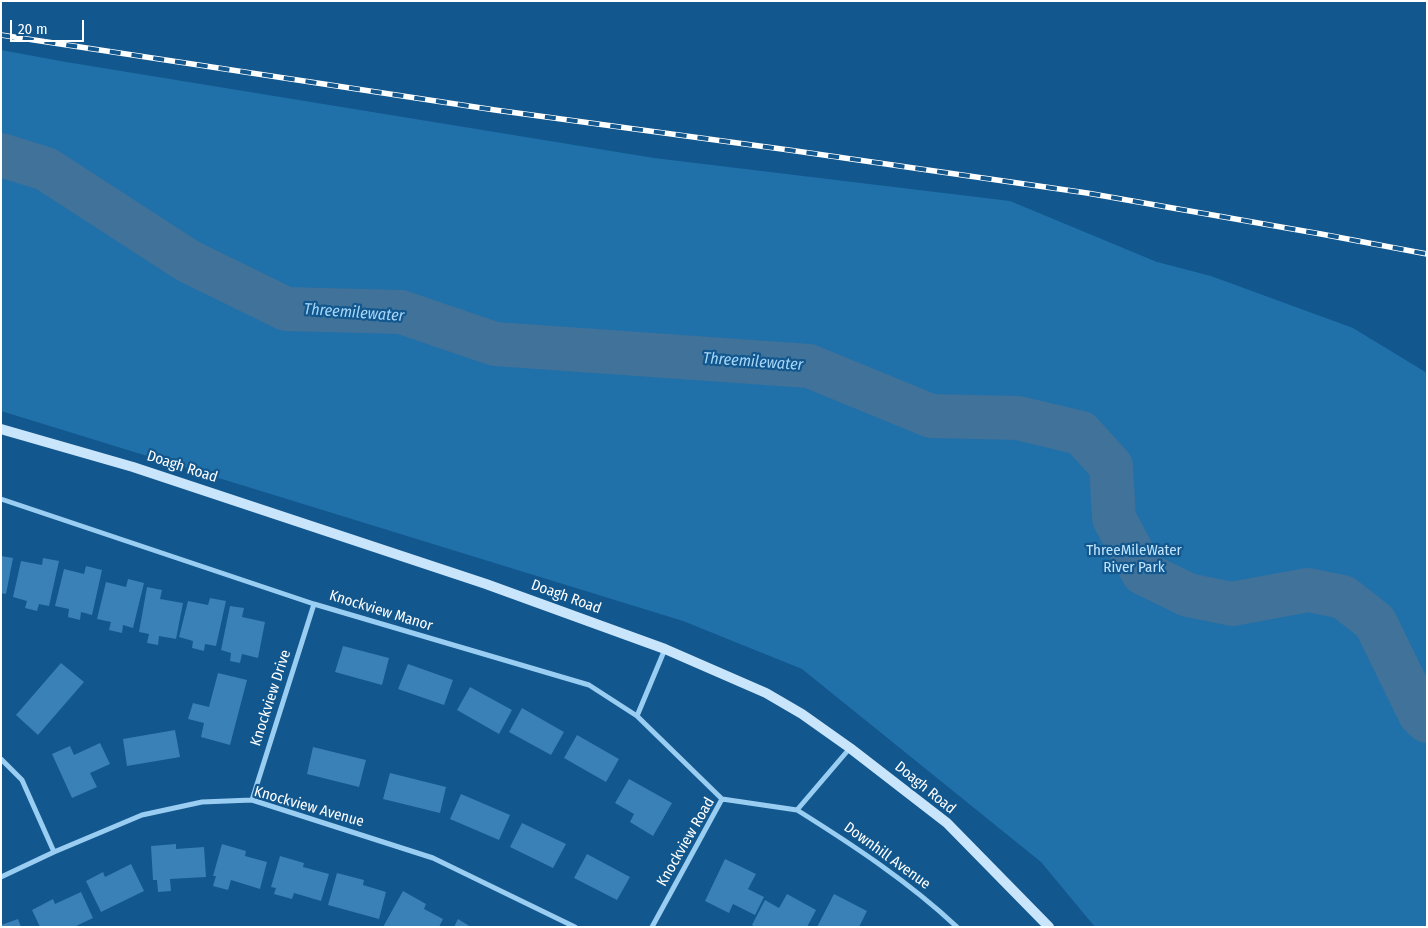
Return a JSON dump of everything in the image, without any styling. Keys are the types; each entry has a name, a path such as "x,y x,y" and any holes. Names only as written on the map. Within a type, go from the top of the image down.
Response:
{"main road":[{"name":"Doagh Road","path":"1,429 152,473 486,584 665,649 766,693 802,714 850,748 946,823 1049,927"}],"street":[{"name":"Knockview Manor","path":"1,499 314,604 589,686 637,716 722,799"},
{"name":"Knockview Drive","path":"252,800 314,604"},
{"path":"637,716 665,649"},
{"path":"798,810 850,748"},
{"path":"1,759 22,780 54,852"},
{"name":"Knockview Road","path":"652,927 722,799 798,810"},
{"name":"Knockview Avenue","path":"1,877 54,852 142,815 202,802 252,800 433,858 574,927"},
{"name":"Downhill Avenue","path":"798,810 863,851 938,909 958,927"}],"green space":[{"name":"ThreeMileWater River Park","path":"1,50 654,158 1010,201 1157,262 1211,276 1353,328 1427,373 1427,927 1095,927 1041,862 802,669 683,621 1,411"}],"building":[{"path":"1,556 13,558 6,594 1,593"},
{"path":"43,558 59,561 49,606 39,604 37,611 25,608 27,601 13,597 21,561 42,565"},
{"path":"86,566 102,570 92,615 81,612 80,620 68,617 69,609 55,606 64,569 84,574"},
{"path":"128,579 144,583 133,628 123,625 122,633 109,630 111,622 97,619 106,582 126,587"},
{"path":"147,587 162,590 160,599 183,603 176,639 159,636 158,645 147,643 149,634 139,632"},
{"path":"210,598 226,601 216,646 205,644 204,651 192,648 193,641 179,637 188,601 208,605"},
{"path":"230,606 244,608 242,617 265,622 258,658 242,654 240,663 230,661 231,653 221,650"},
{"path":"343,646 389,658 382,685 335,672"},
{"path":"61,663 84,682 38,735 16,715"},
{"path":"408,664 453,680 444,705 398,689"},
{"path":"218,673 247,680 230,745 201,737 204,723 188,719 193,703 209,707"},
{"path":"470,687 512,710 499,734 457,710"},
{"path":"522,708 564,732 551,755 509,732"},
{"path":"175,730 180,757 127,766 123,739"},
{"path":"577,735 619,759 606,782 564,758"},
{"path":"100,743 110,764 90,773 97,787 72,798 52,754 70,746 74,755"},
{"path":"313,747 366,760 359,787 307,774"},
{"path":"390,773 446,787 440,813 383,799"},
{"path":"629,779 672,803 653,836 630,822 634,814 615,803"},
{"path":"461,794 510,815 499,840 450,819"},
{"path":"522,823 566,844 553,868 510,847"},
{"path":"176,844 176,849 204,847 206,877 170,879 171,891 158,892 157,880 153,880 151,846"},
{"path":"222,844 246,851 245,856 267,862 260,889 231,880 228,890 213,886 216,876 213,876"},
{"path":"587,854 630,877 617,900 574,878"},
{"path":"280,856 304,863 303,867 329,874 321,901 294,893 292,899 274,894 276,888 271,887"},
{"path":"725,859 756,874 748,889 764,897 755,915 733,904 729,913 705,901"},
{"path":"131,864 144,891 101,912 86,881 103,872 105,877"},
{"path":"337,873 364,880 363,885 386,892 379,919 328,905"},
{"path":"403,891 426,904 424,909 443,919 439,927 383,927"},
{"path":"81,892 93,918 74,927 40,927 32,910 53,899 55,904"},
{"path":"787,894 816,910 807,927 755,927 752,925 765,900 779,908"},
{"path":"834,894 867,911 859,927 817,927"},
{"path":"18,919 21,927 1,927 1,925"},
{"path":"458,919 471,927 454,927"}],"waterway":[{"name":"Threemilewater","path":"1,155 46,169 188,261 286,309 401,312 495,344 809,366 931,416 1018,418 1081,433 1111,466 1114,518 1143,573 1188,595 1232,604 1308,590 1343,597 1375,622 1420,714 1427,721"}],"railway":[{"path":"1,35 495,110 1087,193 1427,254"}]}
